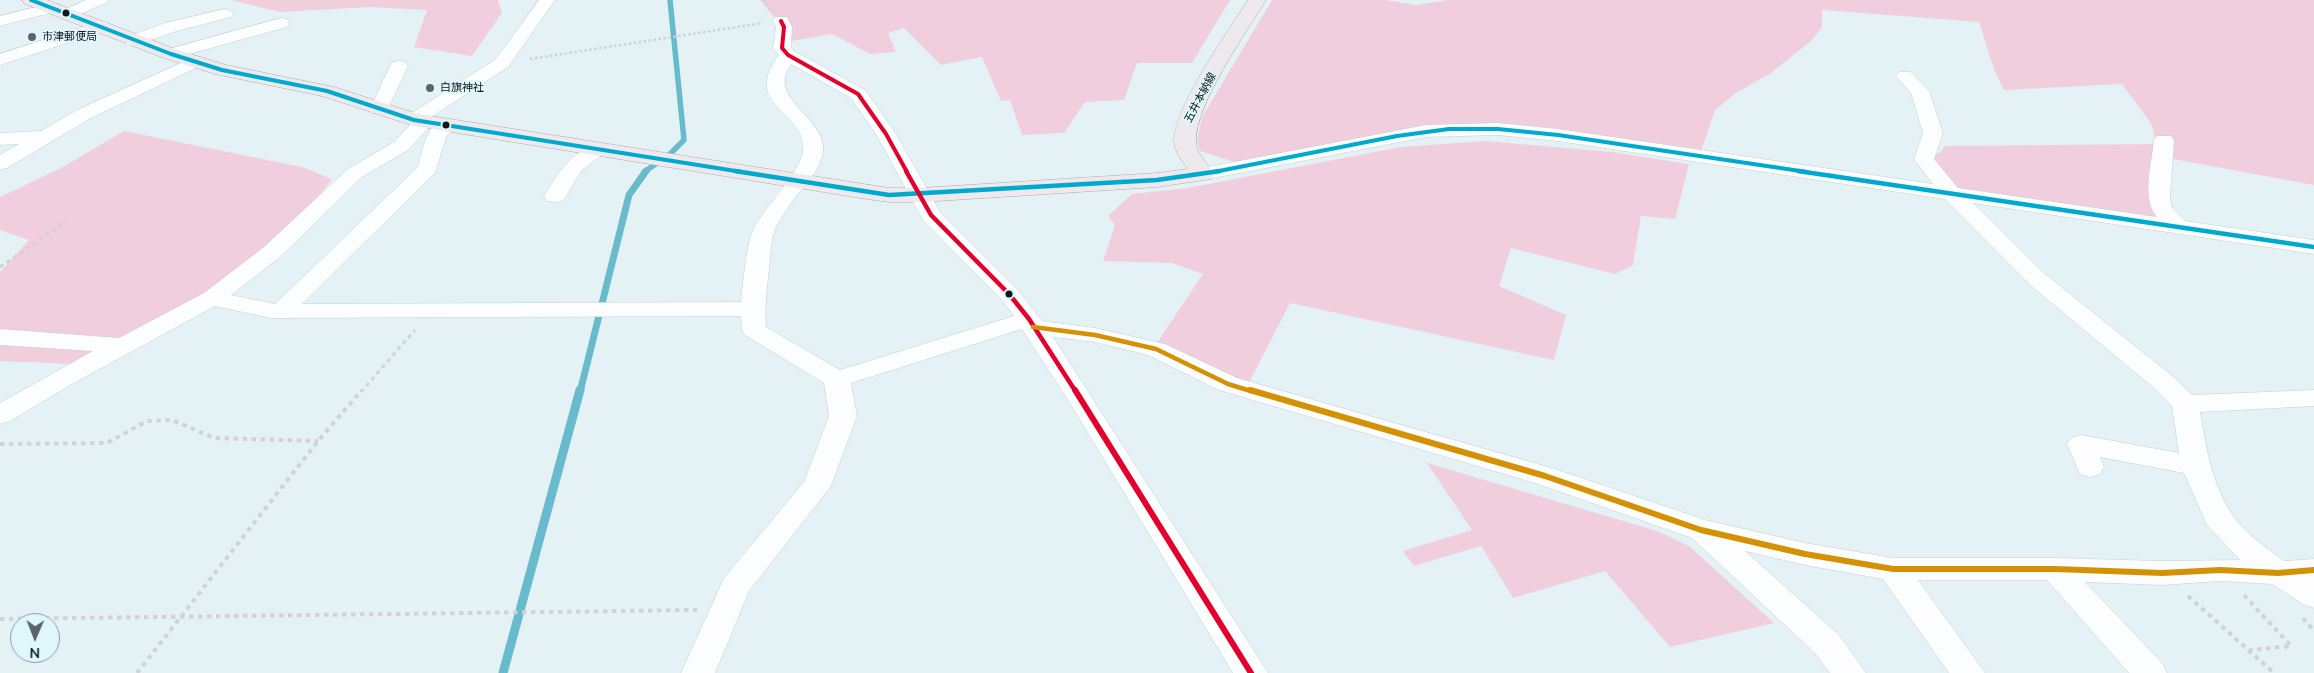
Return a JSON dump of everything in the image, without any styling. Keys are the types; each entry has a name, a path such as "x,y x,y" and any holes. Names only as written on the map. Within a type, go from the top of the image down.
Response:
{"main road":[{"path":"32,0 194,62 222,70 327,91 379,110 427,122 889,195 921,195 1138,181 1204,174"},
{"name":"五井本納線","path":"1204,174 1187,151 1185,128 1192,111 1257,0"}],"street":[{"path":"0,21 59,11 100,0"},
{"path":"0,415 63,378 212,298 272,252 355,173 401,146 427,122 502,63 547,0"},
{"path":"133,40 171,26 225,14"},
{"path":"780,20 784,27 782,48 788,55 858,94 886,134 931,216 1009,294 1031,323 1251,673"},
{"path":"171,54 281,22"},
{"path":"0,60 101,26"},
{"path":"788,55 779,63 775,81 780,98 793,115 808,128 814,147 812,158 799,180 784,197 762,233 751,310 754,330 837,379 1031,323 1156,349 1228,384 1545,476 1701,530 1805,554 1893,569 2055,569 2162,573 2220,570 2278,573 2314,570"},
{"path":"0,164 84,114 194,62"},
{"path":"379,110 399,66"},
{"path":"1905,76 1920,90 1932,133 1924,159 1950,192 2037,279 2162,381 2185,404 2195,466 2212,508 2227,530 2278,573 2314,596"},
{"path":"281,311 428,169 436,136 427,122"},
{"path":"1204,174 1426,132 1482,128 1535,132 2314,247"},
{"path":"0,139 48,136"},
{"path":"2164,140 2159,198 2162,210 2178,227"},
{"path":"555,196 574,166 598,150"},
{"path":"212,298 271,311 751,310"},
{"path":"0,337 125,346"},
{"path":"698,673 734,586 817,486 843,416 837,379"},
{"path":"2185,404 2314,398"},
{"path":"2090,467 2081,444 2195,466"},
{"path":"1701,530 1827,644 1849,673"},
{"path":"1893,569 1968,673"},
{"path":"2055,569 2150,673"}],"path":[{"path":"502,63 780,20"},
{"path":"0,267 44,239 67,221"},
{"path":"137,673 318,441 431,312"},
{"path":"0,444 107,443 147,421 172,420 214,438 318,441"},
{"path":"2220,570 2291,646 2249,650"},
{"path":"2162,573 2274,673"},
{"path":"0,619 723,610"}],"shaded area":[{"path":"231,0 498,0 502,13 472,56 414,47 427,10 370,7 280,12"},
{"path":"760,0 1230,0 1192,63 1137,63 1124,100 1085,102 1064,133 1022,135 1010,100 1001,101 982,57 941,65 904,28 888,33 896,52 870,54 832,34 780,43 779,23"},
{"path":"1272,0 1385,0 1416,5 1448,0 2314,0 2314,185 2157,156 2162,221 1945,189 1931,154 1940,153 1945,146 2156,144 2152,125 2122,84 2004,90 1994,69 1979,22 1822,10 1822,27 1811,41 1771,73 1736,93 1715,110 1700,154 1441,127 1241,164 1200,151 1197,141 1202,117"},
{"path":"124,131 302,167 332,179 263,267 71,364 0,361 0,272 29,240 0,230 0,197 61,168"},
{"path":"1486,141 1611,152 1689,164 1675,219 1641,216 1633,265 1615,274 1511,248 1499,286 1566,315 1554,360 1290,303 1243,394 1150,353 1203,274 1172,263 1103,261 1115,225 1108,216 1132,194 1188,188 1401,147"},
{"path":"1427,463 1657,531 1689,546 1774,623 1670,647 1605,571 1513,598 1481,546 1414,566 1403,551 1472,530"}],"waterway":[{"path":"644,172 669,155 684,140 670,0"},
{"path":"580,392 629,195 646,171"},
{"path":"503,673 580,390"}],"transit line":[{"path":"31,0 171,54 222,70 327,91 414,120 889,195 1157,180 1203,174 1397,136 1449,129 1498,129 1558,135 2314,247"},
{"path":"781,21 784,27 782,48 788,55 858,94 886,134 931,215 1009,294 1029,319 1251,673"},
{"path":"1033,327 1095,335 1156,349 1228,384 1545,476 1701,530 1805,554 1893,569 2055,569 2162,573 2220,570 2278,573 2314,570"}],"place":[{"name":"市津郵便局","path":"32,37"},
{"name":"白旗神社","path":"430,88"}]}
